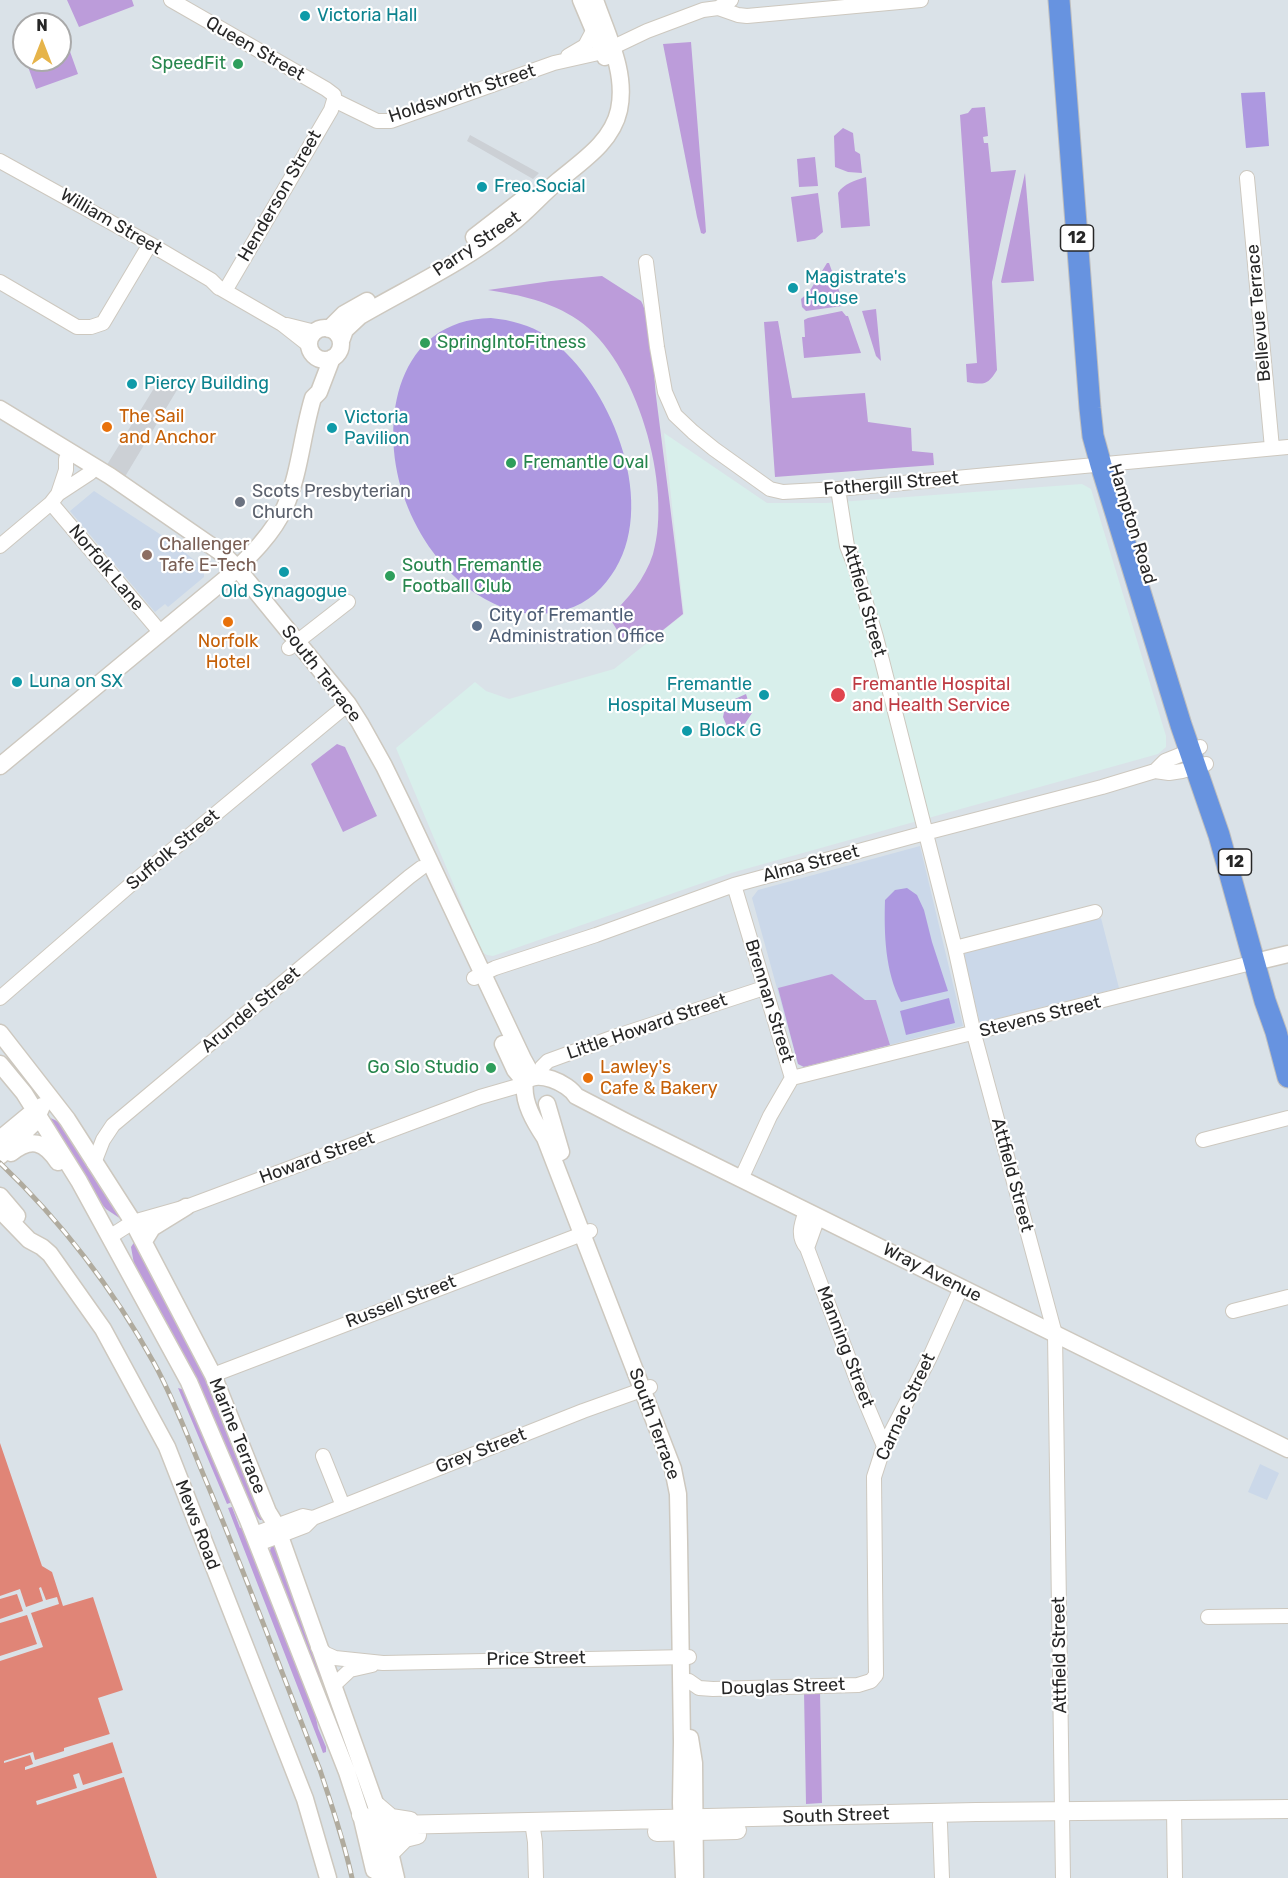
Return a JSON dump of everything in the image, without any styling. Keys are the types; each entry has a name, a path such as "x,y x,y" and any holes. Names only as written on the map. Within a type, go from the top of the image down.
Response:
{"main road":[{"name":"Hampton Road","path":"1059,3 1093,436 1107,464 1259,961 1272,994 1276,1032 1288,1077"},
{"name":"South Street","path":"1174,1816 1288,1809"},
{"path":"369,1811 429,1828"},
{"path":"369,1811 385,1831 377,1852 381,1878"},
{"name":"South Street","path":"385,1831 394,1825 429,1828 533,1827 1174,1816 1288,1819"},
{"name":"South Street","path":"688,1825 940,1824 1062,1817"},
{"path":"390,1852 405,1838 429,1828"}],"street":[{"name":"Parry Street","path":"341,341 345,330 360,316 466,255 511,224 603,142 612,129 620,106 619,70 581,0"},
{"name":"Parry Street","path":"317,340 344,314 455,251 505,214 595,139 608,118 613,94 611,73 595,0"},
{"name":"Holdsworth Street","path":"559,62 571,61 621,34 647,31 703,10 718,8 731,0"},
{"path":"718,8 747,16 921,0"},
{"name":"Queen Street","path":"177,1 196,6 326,89 334,95 334,100"},
{"name":"Holdsworth Street","path":"334,100 377,122 391,121 559,62 585,46 603,43"},
{"name":"Henderson Street","path":"222,289 331,110 334,100"},
{"name":"William Street","path":"0,161 150,244 282,324 317,340"},
{"name":"Bellevue Terrace","path":"1247,178 1283,450"},
{"path":"0,282 77,327 91,327 103,322 150,244"},
{"name":"William Street","path":"136,267 147,256 153,254 208,285 222,289"},
{"name":"Fothergill Street","path":"646,262 665,392 675,415 693,432 770,489 783,492 838,489 1283,450"},
{"path":"338,335 341,348 332,358 326,360 318,358 317,340 338,335"},
{"path":"313,398 310,389 317,340"},
{"path":"0,766 233,572 260,545 284,508 291,491 313,398 319,392 332,358"},
{"name":"South Terrace","path":"0,409 110,476 223,554 233,572 344,708 384,766 478,976 515,1071 532,1082 550,1085 550,1101 563,1159 586,1232"},
{"name":"South Terrace","path":"0,419 90,473 233,572"},
{"path":"54,498 66,470 66,459"},
{"path":"0,546 54,498 90,473"},
{"name":"Attfield Street","path":"838,489 848,546 876,637 955,948 974,1034 1055,1334 1063,1878"},
{"name":"Norfolk Lane","path":"54,498 160,633"},
{"path":"293,645 348,602"},
{"name":"South Terrace","path":"344,708 478,976"},
{"name":"Suffolk Street","path":"0,998 136,880 344,708"},
{"name":"Alma Street","path":"478,976 495,968 596,935 734,885 1102,788 1155,771 1176,772 1198,757"},
{"name":"Arundel Street","path":"94,1163 103,1140 113,1125 422,868"},
{"name":"Brennan Street","path":"734,885 792,1078 770,1116 741,1179"},
{"path":"955,948 1095,912"},
{"name":"Stevens Street","path":"792,1078 1288,954"},
{"name":"Little Howard Street","path":"532,1082 548,1061 764,988"},
{"name":"Marine Terrace","path":"0,1033 67,1119 133,1222 213,1375 268,1512 278,1531 333,1686 369,1811 375,1878"},
{"path":"3,1158 34,1128 34,1116 43,1100 24,1062"},
{"name":"Marine Terrace","path":"0,1064 24,1093 34,1116 79,1181 189,1382 256,1539 342,1762 369,1811"},
{"path":"532,1082 535,1104 576,1096"},
{"name":"South Terrace","path":"532,1082 532,1118 545,1138 586,1232 646,1389 676,1481 685,1657 688,1825 695,1878"},
{"name":"Wray Avenue","path":"532,1082 562,1084 572,1090 576,1096 741,1179 1288,1449"},
{"name":"Howard Street","path":"111,1236 133,1222 186,1207 480,1097 532,1082"},
{"path":"0,1139 34,1116 56,1113 67,1119"},
{"path":"1203,1140 1288,1118"},
{"path":"3,1158 25,1144 40,1144 50,1151 60,1165 79,1181"},
{"name":"Mews Road","path":"1,1200 29,1240 50,1254 103,1329 167,1447 305,1799 328,1878"},
{"path":"144,1241 152,1228 186,1207"},
{"name":"Manning Street","path":"812,1214 800,1226 802,1242 807,1248 884,1446"},
{"name":"Russell Street","path":"213,1375 586,1232"},
{"name":"Carnac Street","path":"876,1675 874,1477 884,1446 929,1359 961,1288"},
{"path":"1233,1311 1288,1297"},
{"name":"Grey Street","path":"256,1539 278,1531 303,1516 313,1518 583,1411 646,1389"},
{"path":"322,1456 343,1506"},
{"path":"1208,1617 1288,1616"},
{"name":"Price Street","path":"318,1647 335,1658 383,1663 685,1657"},
{"name":"South Terrace","path":"684,1878 688,1825 690,1681 685,1657"},
{"name":"Price Street","path":"333,1686 350,1670 383,1663"},
{"name":"Douglas Street","path":"690,1681 699,1688 705,1689 858,1685 871,1681 876,1675"},
{"path":"1174,1816 1175,1878"},
{"path":"940,1824 942,1878"},
{"path":"533,1827 536,1878"},
{"path":"385,1831 396,1878"}],"shaded area":[{"path":"67,0 132,0 134,6 79,27"},
{"path":"691,42 706,232 704,234 701,233 697,217 663,44"},
{"path":"72,57 78,74 36,89 30,72 72,72"},
{"path":"1265,92 1269,146 1246,148 1241,93"},
{"path":"985,107 988,136 983,137 984,143 988,143 991,172 1016,170 992,282 997,370 991,379 978,384 967,382 966,364 977,363 960,115 968,113 972,108"},
{"path":"843,128 853,133 855,151 860,154 862,173 848,172 835,167 834,136"},
{"path":"470,135 539,173 533,179 467,141"},
{"path":"815,157 818,186 799,187 797,159"},
{"path":"1025,173 1034,281 1002,283 1001,282"},
{"path":"866,177 870,226 841,228 838,193 846,185"},
{"path":"818,193 823,232 815,239 797,242 791,197"},
{"path":"829,263 844,304 806,311 802,307 801,299 809,292"},
{"path":"602,276 641,301 652,346 683,614 648,642 640,628 622,638 609,617 641,580 653,554 658,526 658,495 654,461 633,394 617,364 599,339 578,320 557,308 534,300 488,290"},
{"path":"876,309 881,361 876,356 862,311"},
{"path":"842,311 848,316 861,353 804,358 802,337 805,337 804,320"},
{"name":"Fremantle Oval","path":"491,318 513,322 541,332 567,354 604,404 618,435 627,468 631,501 629,532 619,562 595,594 574,607 557,612 521,613 486,599 458,580 421,534 408,508 396,465 393,436 396,406 403,379 416,355 434,336 459,323"},
{"path":"778,321 792,398 865,393 868,422 911,428 912,451 933,453 934,465 775,477 764,322"},
{"path":"159,380 177,390 123,480 105,468"},
{"name":"Fremantle Hospital and Health Service","path":"664,433 767,503 826,503 1082,484 1091,489 1166,736 1166,747 1158,754 731,873 493,956 482,952 396,748 475,682 486,691 509,699 614,669 684,614"},
{"name":"Challenger Tafe E-Tech","path":"94,491 172,542 204,568 204,577 168,607 165,604 155,612 70,511"},
{"path":"746,694 752,713 744,725 729,731 723,717 726,703"},
{"path":"337,744 345,747 377,816 343,832 311,764"},
{"path":"920,846 963,1026 804,1067 798,1064 752,898 758,890"},
{"path":"907,888 917,895 924,910 948,991 901,1002 889,965 885,939 885,900 895,890"},
{"path":"1101,918 1119,988 980,1023 962,953"},
{"path":"832,974 865,1000 876,1000 890,1045 804,1067 798,1064 778,988"},
{"path":"949,998 955,1023 906,1035 900,1011"},
{"path":"48,1117 64,1126 124,1221 106,1209 98,1200"},
{"path":"135,1241 206,1372 264,1520 260,1520 251,1510 175,1342 134,1264 131,1247"},
{"path":"178,1388 185,1390 235,1501 227,1504"},
{"path":"0,1443 42,1566 52,1572 63,1606 93,1597 123,1690 98,1698 157,1878 0,1878"},
{"path":"1260,1464 1279,1473 1267,1500 1248,1492"},
{"path":"232,1507 240,1528 242,1527 315,1713 326,1752 323,1753 228,1508"},
{"path":"274,1544 367,1783 370,1816 269,1556 271,1546"},
{"path":"804,1691 820,1691 822,1803 806,1804"}],"pier":[{"path":"41,1587 46,1600 57,1597 59,1604 31,1613 43,1647 0,1661 0,1656 37,1644 27,1615 0,1623 0,1619 23,1611 17,1594 0,1599 0,1596 20,1589 26,1607 43,1601 39,1588"},
{"path":"113,1733 116,1741 25,1770 25,1767 33,1764 30,1755 4,1763 4,1761 33,1752 35,1760 64,1751 64,1748"},
{"path":"125,1772 127,1776 37,1805 36,1801 77,1788 73,1775 79,1773 83,1785"}],"railway":[{"path":"0,1163 23,1185 85,1257 121,1309 162,1378 252,1593 320,1770 342,1837 352,1878"}],"place":[{"name":"Victoria Hall","path":"305,16"},
{"name":"SpeedFit","path":"238,64"},
{"name":"Freo.Social","path":"482,187"},
{"name":"Magistrate's House","path":"793,288"},
{"name":"SpringIntoFitness","path":"425,343"},
{"name":"Piercy Building","path":"132,384"},
{"name":"The Sail and Anchor","path":"107,427"},
{"name":"Victoria Pavilion","path":"332,428"},
{"name":"Fremantle Oval","path":"511,463"},
{"name":"Scots Presbyterian Church","path":"240,502"},
{"name":"Challenger Tafe E-Tech","path":"147,555"},
{"name":"Old Synagogue","path":"284,572"},
{"name":"South Fremantle Football Club","path":"390,576"},
{"name":"Norfolk Hotel","path":"228,622"},
{"name":"City of Fremantle Administration Office","path":"477,626"},
{"name":"Luna on SX","path":"17,682"},
{"name":"Fremantle Hospital Museum","path":"764,695"},
{"name":"Fremantle Hospital and Health Service","path":"838,695"},
{"name":"Block G","path":"687,731"},
{"name":"Go Slo Studio","path":"491,1068"},
{"name":"Lawley's Cafe & Bakery","path":"588,1078"}]}
